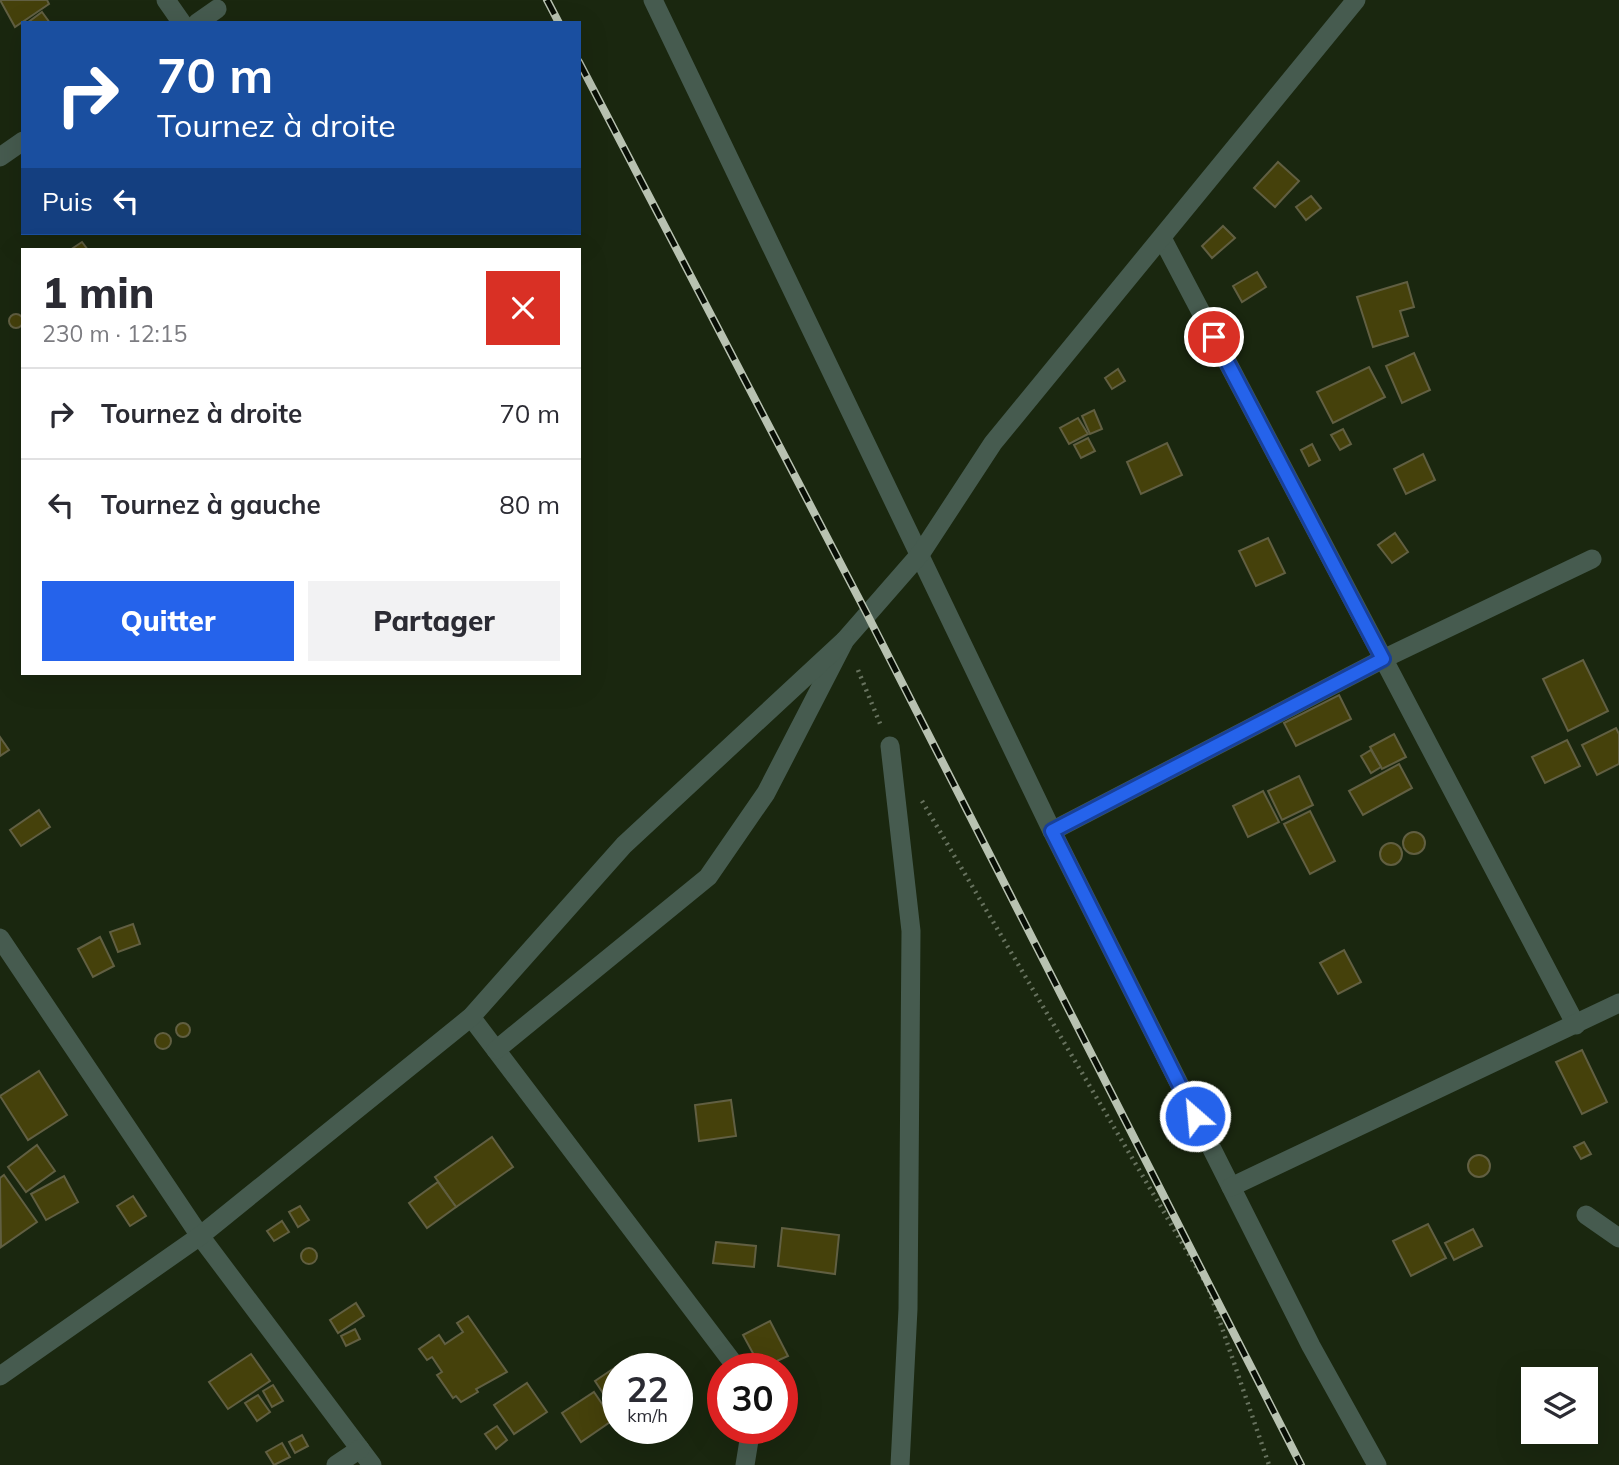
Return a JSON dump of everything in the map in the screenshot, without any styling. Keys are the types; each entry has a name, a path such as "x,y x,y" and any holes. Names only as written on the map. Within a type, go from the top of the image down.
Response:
{"street":[{"path":"166,0 181,21"},
{"path":"653,0 921,553 1052,831 1231,1187 1377,1465"},
{"path":"0,1376 200,1236 471,1017 624,845 845,640 921,553 993,443 1356,0"},
{"path":"200,21 217,9"},
{"path":"0,157 21,142"},
{"path":"1162,238 1576,1026"},
{"path":"1052,831 1383,659 1592,559"},
{"path":"496,1050 708,877 766,793 845,640"},
{"path":"890,746 911,931 908,1309 901,1465"},
{"path":"3,950 200,1236 372,1465"},
{"path":"1231,1187 1576,1026 1619,1003"},
{"path":"471,1017 726,1353"},
{"path":"1586,1215 1619,1238"},
{"path":"745,1465 748,1444"},
{"path":"336,1465 360,1449"}],"path":[{"path":"845,640 890,746"},
{"path":"918,794 1208,1287 1269,1465"}],"building":[{"path":"0,0 47,0 49,4 15,27"},
{"path":"42,12 49,21 30,21"},
{"path":"1278,162 1299,181 1275,207 1254,188"},
{"path":"1311,196 1321,208 1306,220 1296,207"},
{"path":"1223,226 1235,238 1212,258 1202,246"},
{"path":"82,242 86,248 73,248"},
{"path":"1257,272 1266,287 1242,302 1233,286"},
{"path":"1407,282 1414,307 1400,311 1408,336 1373,347 1357,297"},
{"path":"13,314 19,314 21,326 13,328 9,324 9,318"},
{"path":"1414,353 1430,390 1402,403 1386,366"},
{"path":"1369,367 1385,397 1333,423 1317,392"},
{"path":"1118,369 1125,381 1112,389 1105,378"},
{"path":"1094,410 1102,429 1090,434 1082,416"},
{"path":"1078,418 1088,434 1069,444 1060,428"},
{"path":"1343,429 1351,444 1340,450 1331,435"},
{"path":"1088,438 1095,451 1081,458 1074,445"},
{"path":"1167,443 1182,475 1141,494 1127,462"},
{"path":"1312,444 1320,460 1309,466 1301,450"},
{"path":"1423,454 1435,480 1406,494 1394,469"},
{"path":"1395,533 1408,552 1392,563 1378,545"},
{"path":"1268,538 1285,573 1256,586 1239,551"},
{"path":"1583,660 1608,711 1568,731 1543,679"},
{"path":"1339,695 1351,719 1296,746 1284,723"},
{"path":"1616,728 1619,734 1619,764 1597,775 1582,745"},
{"path":"1394,734 1406,757 1382,769 1370,747"},
{"path":"0,737 9,750 0,756"},
{"path":"1567,740 1580,766 1545,783 1532,757"},
{"path":"1371,750 1381,767 1371,773 1361,756"},
{"path":"1399,764 1412,788 1363,815 1349,791"},
{"path":"1299,776 1313,805 1282,820 1268,791"},
{"path":"1263,791 1279,822 1248,837 1233,806"},
{"path":"39,810 50,827 21,846 10,830"},
{"path":"1310,811 1335,861 1310,874 1284,824"},
{"path":"1414,832 1422,835 1425,843 1422,851 1414,854 1406,851 1403,843 1406,835"},
{"path":"1391,843 1399,846 1402,854 1399,862 1391,865 1383,862 1380,854 1383,846"},
{"path":"133,924 140,944 118,952 110,932"},
{"path":"100,937 114,966 93,977 78,949"},
{"path":"1344,950 1361,982 1338,994 1320,963"},
{"path":"180,1023 186,1023 190,1030 186,1037 180,1037 176,1033 176,1027"},
{"path":"163,1033 171,1041 163,1049 155,1041"},
{"path":"1582,1050 1607,1102 1582,1114 1556,1062"},
{"path":"39,1071 67,1115 28,1140 0,1096"},
{"path":"731,1100 736,1136 699,1141 695,1105"},
{"path":"492,1137 513,1167 456,1207 435,1177"},
{"path":"1584,1142 1591,1154 1581,1159 1574,1147"},
{"path":"37,1145 55,1171 26,1192 8,1167"},
{"path":"1479,1155 1487,1158 1490,1166 1487,1174 1479,1177 1471,1174 1468,1166 1471,1158"},
{"path":"4,1175 37,1222 1,1247 0,1178"},
{"path":"64,1176 78,1202 46,1220 31,1194"},
{"path":"438,1182 456,1207 427,1228 409,1203"},
{"path":"133,1196 146,1216 130,1226 117,1206"},
{"path":"300,1206 309,1220 298,1227 289,1212"},
{"path":"282,1221 289,1232 274,1241 267,1231"},
{"path":"1428,1224 1446,1258 1411,1276 1393,1241"},
{"path":"782,1228 839,1235 835,1274 778,1266"},
{"path":"1473,1229 1482,1246 1454,1260 1445,1243"},
{"path":"716,1242 756,1246 754,1267 713,1263"},
{"path":"309,1248 317,1256 309,1264 301,1256"},
{"path":"356,1303 364,1316 338,1333 330,1320"},
{"path":"468,1316 507,1372 476,1389 478,1392 461,1402 456,1396 453,1398 437,1375 442,1372 432,1357 427,1360 419,1349 439,1335 445,1344 463,1332 457,1323"},
{"path":"770,1321 786,1353 753,1353 743,1335"},
{"path":"355,1329 360,1339 346,1346 341,1336"},
{"path":"251,1354 270,1381 228,1409 209,1382"},
{"path":"602,1376 602,1392 595,1381"},
{"path":"527,1383 547,1412 514,1434 494,1405"},
{"path":"273,1385 283,1401 272,1407 263,1391"},
{"path":"594,1392 602,1404 602,1428 581,1442 562,1413"},
{"path":"258,1395 270,1412 257,1421 245,1403"},
{"path":"497,1426 507,1440 496,1449 485,1434"},
{"path":"302,1435 308,1446 295,1453 289,1442"},
{"path":"282,1443 290,1457 274,1465 266,1452"}],"railway":[{"path":"547,0 558,21"},
{"path":"581,66 868,616 1301,1465"}],"route":[{"path":"1195,1116 1052,831 1383,659 1214,337"}]}
